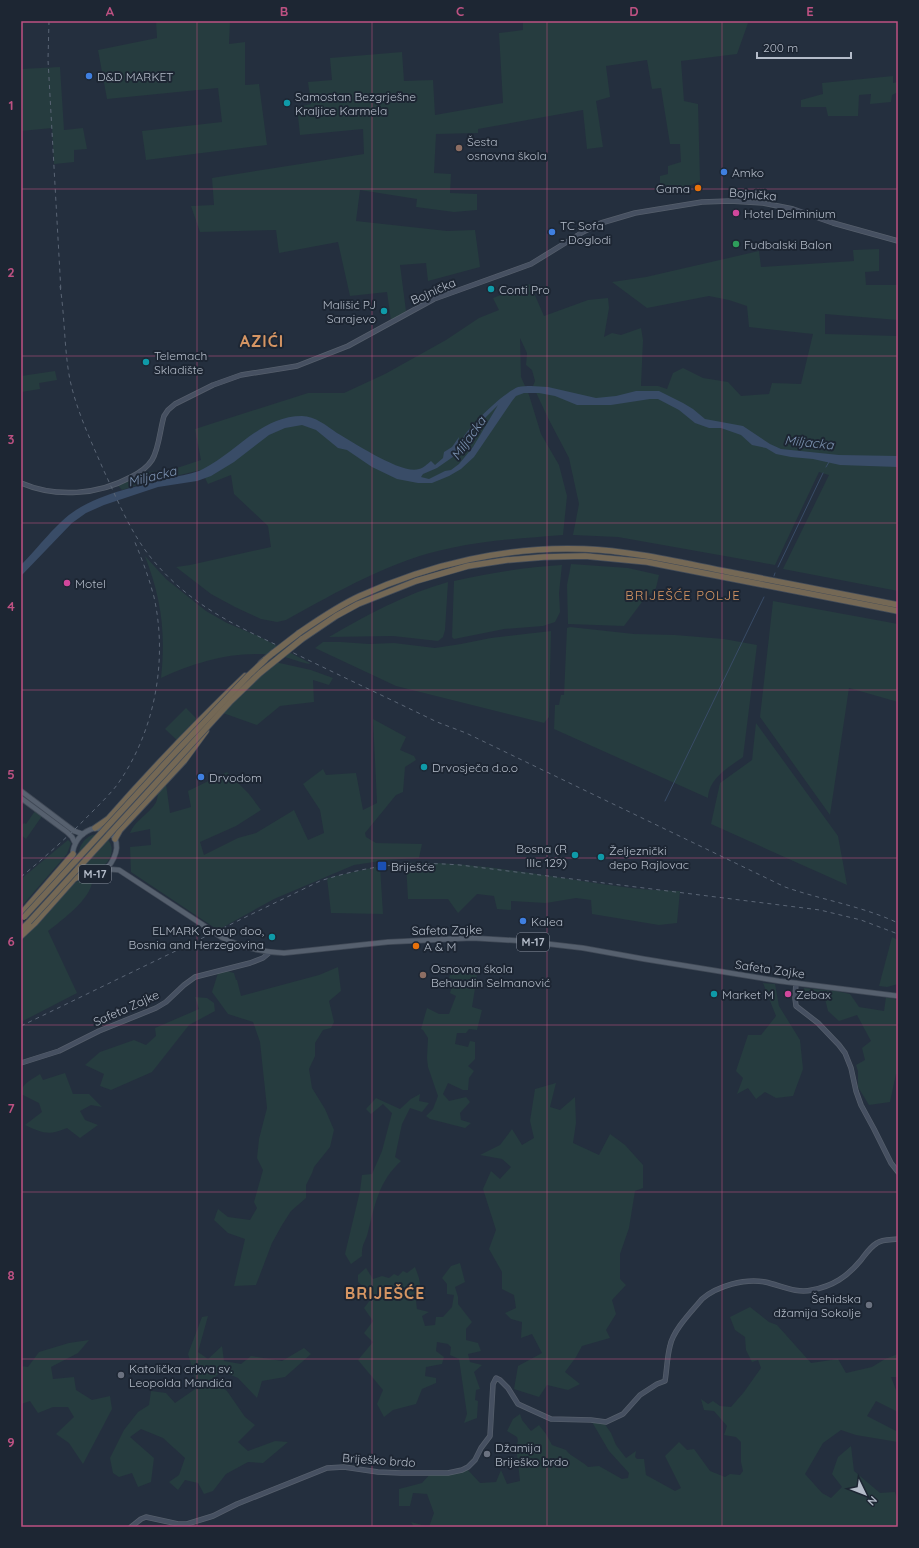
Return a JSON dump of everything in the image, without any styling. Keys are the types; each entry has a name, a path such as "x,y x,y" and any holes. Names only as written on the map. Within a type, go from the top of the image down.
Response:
{"highway":[{"path":"95,828 108,819 175,744 205,717 250,670 299,633 359,596 422,572 458,562 492,555 555,549 584,549 618,552 667,560 898,605"},
{"path":"21,930 211,723 260,673 302,639 336,616 358,604 416,581 468,566 507,560 585,556 647,562 898,611"},
{"path":"22,917 171,757 265,660"},
{"path":"115,839 120,830 184,761 211,723"},
{"path":"22,917 73,854"},
{"path":"21,936 35,923 74,879 86,872"}],"main road":[{"name":"Bojnička","path":"21,483 43,490 74,492 98,490 125,480 141,472 152,461 164,416 175,404 213,385 232,378 297,366 348,346 434,299 531,264 583,232 601,223 635,213 702,202 730,201 763,203 793,209 833,223 898,242"},
{"path":"21,791 74,831 83,834"},
{"path":"21,798 67,832 75,843 83,834 95,828 105,830 115,839"},
{"name":"M-17","path":"107,869 114,859 117,848 115,839"},
{"name":"M-17","path":"75,843 73,854 76,864 86,872 98,873 107,869 118,870 221,937 242,947 269,952"},
{"name":"M-17","path":"114,859 118,870"},
{"name":"Safeta Zajke","path":"21,1063 59,1051 99,1031 156,1008 166,1002 195,977 250,963 263,958 269,952 284,953 387,942 472,938 518,941 583,948 710,970 898,996"},
{"path":"796,983 794,998 796,1006 818,1023 845,1053 851,1068 861,1105 891,1163 898,1172"},
{"name":"Briješko brdo","path":"131,1527 141,1518 146,1517 178,1524 187,1524 213,1516 237,1504 327,1468 344,1467 378,1472 402,1473 448,1473 462,1470 468,1467 475,1460 481,1448 490,1436 493,1384 496,1378 508,1388 518,1404 551,1419 606,1422 623,1414 640,1396 656,1384 665,1381 668,1369 670,1346 675,1334 707,1294 733,1284 754,1280 793,1289 811,1291 831,1284 848,1275 878,1242 898,1239"}],"green space":[{"path":"156,21 230,21 229,44 245,42 245,85 259,84 267,145 146,160 142,131 222,122 218,88 107,99 98,50 157,38"},
{"path":"523,21 744,21 748,23 737,54 681,61 684,101 698,104 700,181 685,188 660,189 660,176 668,174 668,166 681,162 680,144 670,144 661,88 652,89 647,60 606,66 610,97 596,101 603,147 587,149 583,110 478,129 478,133 436,134 434,173 451,174 450,193 477,194 477,210 454,212 416,207 417,199 360,190 356,221 447,231 475,230 480,267 428,281 426,263 400,265 406,311 391,321 387,292 350,296 338,242 279,253 276,230 200,232 191,206 214,205 212,178 364,154 363,129 300,135 297,107 311,104 308,82 332,80 330,58 402,52 404,81 433,80 435,115 503,103 499,33 523,30"},
{"path":"60,67 64,130 83,128 87,149 74,150 74,162 54,164 52,128 21,131 21,111 23,110 21,69"},
{"path":"893,76 893,83 898,82 898,92 892,95 891,102 870,104 871,94 859,95 858,116 828,116 826,107 801,107 801,100 823,94 822,83"},
{"path":"879,249 879,271 865,272 866,285 898,285 898,320 825,314 825,334 898,336 898,591 783,569 829,475 819,472 775,565 618,537 573,535 579,504 569,458 533,386 535,381 532,370 526,365 527,353 520,338 521,377 529,395 541,434 559,465 567,496 563,535 479,543 429,553 386,568 286,620 277,622 261,619 211,594 176,567 271,547 268,526 234,494 231,475 208,484 201,470 122,490 117,484 144,472 168,471 201,460 195,429 308,393 344,393 385,374 446,340 479,318 499,310 493,298 530,284 544,316 588,300 608,298 609,308 604,337 612,333 621,335 641,328 643,340 641,386 658,386 667,389 673,373 683,368 703,378 728,382 741,396 769,394 772,383 801,384 813,334 749,327 747,306 729,300 709,296 647,308 612,282 646,277 759,251 761,267 854,261 853,250"},
{"path":"55,371 57,380 39,383 40,389 21,392 21,376"},
{"path":"145,556 166,579 206,611 227,623 258,636 310,663 265,654 234,655 189,666 161,678 163,645 161,616 155,586"},
{"path":"571,564 628,568 659,575 656,588 642,602 624,626 568,624 567,585"},
{"path":"562,565 559,593 560,612 555,622 543,626 504,629 454,639 452,637 454,581 481,575 535,567"},
{"path":"448,582 445,630 443,637 438,641 393,636 329,637 401,599"},
{"path":"773,601 898,624 898,702 849,688 830,815 760,717"},
{"path":"570,627 634,634 675,635 724,639 757,645 743,757 726,769 716,779 709,791 708,798 554,729 555,705 559,705 561,695 564,695 567,628"},
{"path":"551,631 549,717 544,723 396,686 315,648 323,642 341,642 369,644 394,643 435,648 491,638"},
{"path":"275,662 311,670 333,678 329,685 313,680 314,702 280,706 257,725 223,713"},
{"path":"186,708 198,720 192,727 189,725 191,727 178,741 165,729"},
{"path":"373,719 406,737 400,750 414,756 416,760 405,767 403,792 396,795 365,833 366,837 376,843 422,844 419,858 387,860 354,865 274,899 218,930 131,872 130,847 151,845 150,829 130,833 138,821 155,804 159,791 166,784 170,813 191,807 188,791 227,772 249,794 261,810 236,826 200,842 204,855 238,838 256,833 294,810 308,840 324,833 320,810 303,784 323,769 326,775 356,773 363,810 377,803"},
{"path":"756,723 838,836 847,885 711,824 720,783 752,760"},
{"path":"35,811 42,816 26,839 21,835 21,826 24,823 26,824"},
{"path":"99,834 108,840 111,847 111,855 107,862 101,867 94,870 86,868 79,862 78,857 80,847 85,839"},
{"path":"68,840 71,843 67,854 21,907 21,879"},
{"path":"406,863 463,865 519,871 631,888 680,891 677,923 659,925 592,914 591,900 576,898 546,903 511,901 511,910 497,909 494,896 477,894 458,913 448,899 408,899"},
{"path":"380,866 383,914 331,913 327,878"},
{"path":"88,877 92,881 91,888 82,902 48,931 77,993 21,1022 21,938 43,919 69,888 75,883"},
{"path":"892,937 898,940 898,984 887,987 879,986"},
{"path":"453,966 464,970 468,966 477,976 472,1007 482,1010 477,1030 469,1029 466,1033 457,1033 455,1044 468,1047 470,1041 475,1042 475,1059 468,1066 474,1071 469,1078 468,1090 463,1090 448,1083 443,1094 449,1101 466,1097 470,1102 460,1113 461,1120 471,1123 465,1128 430,1119 426,1116 433,1109 438,1096 428,1067 428,1038 421,1029 427,1008 439,1014 449,1014 456,996 450,993 454,979 449,978"},
{"path":"338,967 341,991 329,1001 334,1022 331,1028 323,1030 315,1043 315,1056 309,1069 312,1088 325,1109 334,1130 330,1147 314,1167 306,1185 306,1198 291,1211 272,1243 256,1285 234,1286 245,1239 228,1233 214,1220 218,1209 228,1217 250,1220 257,1208 254,1202 263,1170 257,1158 259,1139 267,1108 260,1042 253,1022 228,1014 212,992 218,973 227,971 234,973 241,996 319,975"},
{"path":"763,983 775,984 779,1006 800,1040 803,1069 793,1096 776,1098 765,1092 756,1099 748,1088 737,1094 743,1078 736,1071 748,1035 761,1035 776,1016"},
{"path":"804,988 850,994 859,1007 884,1011 886,997 898,1000 898,1074 896,1074 890,1102 869,1105 858,1087 858,1071 856,1065 865,1060 862,1048 871,1041 857,1015 839,1021 828,1011 825,999 802,998"},
{"path":"195,997 207,998 214,1003 215,1011 189,1025 152,1072 111,1090 100,1086 104,1074 85,1065 100,1052 134,1040 146,1045 156,1036 155,1028 199,1009"},
{"path":"65,1073 73,1094 89,1094 102,1107 91,1105 80,1111 85,1120 98,1125 80,1138 67,1128 50,1133 41,1132 25,1125 42,1112 39,1103 21,1094 21,1091 25,1085 40,1074 43,1080"},
{"path":"556,1083 550,1107 560,1110 575,1097 576,1123 573,1143 599,1155 610,1134 625,1145 643,1165 643,1188 635,1191 629,1228 620,1254 620,1279 626,1285 612,1300 616,1314 606,1330 610,1338 582,1346 565,1372 580,1384 568,1390 547,1385 539,1397 514,1389 518,1366 542,1353 532,1334 521,1338 522,1322 511,1319 505,1313 516,1308 514,1295 502,1289 502,1272 489,1249 496,1230 483,1189 491,1171 500,1179 511,1167 502,1159 480,1155 500,1145 512,1129 522,1145 534,1138 530,1121 535,1089"},
{"path":"420,1094 419,1101 429,1103 422,1112 410,1108 402,1124 395,1157 401,1161 388,1177 379,1194 363,1245 362,1256 351,1264 345,1254 360,1191 362,1175 372,1174 382,1151 392,1113 383,1104 371,1114 366,1109 376,1098 400,1109 411,1099"},
{"path":"460,1263 465,1282 455,1287 458,1297 458,1304 472,1322 466,1329 466,1340 478,1343 481,1351 468,1354 470,1362 482,1365 474,1372 480,1389 476,1390 475,1400 478,1401 477,1418 464,1423 467,1414 459,1359 450,1355 451,1347 448,1344 437,1342 436,1351 444,1357 442,1364 426,1367 425,1376 436,1378 436,1383 422,1389 416,1404 393,1410 384,1417 377,1404 383,1390 358,1360 373,1342 364,1333 373,1321 364,1308 374,1295 358,1282 358,1275 366,1268 373,1279 382,1276 389,1278 394,1274 398,1276 403,1271 407,1273 415,1267 419,1278 422,1298 416,1301 417,1309 429,1312 422,1316 425,1326 435,1325 436,1317 443,1317 452,1307 454,1295 447,1294 447,1284 442,1278 451,1266"},
{"path":"750,1307 769,1322 777,1325 811,1363 838,1359 846,1373 872,1367 885,1359 898,1354 898,1377 891,1377 898,1395 898,1412 876,1401 867,1416 898,1432 898,1442 856,1435 841,1430 823,1443 805,1474 822,1493 831,1498 842,1487 832,1474 838,1457 851,1446 854,1471 880,1493 895,1492 898,1503 898,1527 429,1527 434,1513 427,1494 413,1493 410,1506 399,1506 399,1489 422,1483 432,1472 467,1469 480,1483 496,1482 501,1470 507,1484 520,1481 516,1446 518,1441 517,1437 507,1431 513,1419 520,1414 522,1420 531,1431 539,1425 552,1445 566,1450 588,1467 599,1466 622,1479 628,1478 629,1473 609,1451 592,1422 604,1423 611,1433 616,1445 626,1458 636,1451 635,1457 637,1459 644,1459 646,1475 675,1491 681,1488 665,1456 679,1442 687,1450 694,1449 710,1471 725,1477 730,1474 740,1475 743,1471 741,1462 741,1442 736,1437 724,1435 727,1426 714,1411 704,1410 701,1399 708,1404 713,1401 720,1406 731,1407 761,1368 758,1360 752,1362 746,1350 745,1337 735,1330 730,1317"},
{"path":"208,1316 198,1352 208,1359 222,1346 224,1361 241,1364 251,1356 282,1361 304,1348 311,1354 285,1377 262,1381 257,1398 238,1378 221,1371 212,1380 227,1391 245,1417 255,1425 238,1442 248,1451 275,1441 288,1442 263,1463 248,1462 226,1474 213,1491 204,1494 198,1483 185,1480 178,1490 169,1482 179,1475 185,1458 163,1438 141,1429 130,1437 154,1458 151,1482 138,1487 132,1473 119,1477 113,1473 110,1458 124,1430 138,1412 149,1405 151,1391 166,1393 175,1403 198,1387 188,1354 202,1317"},
{"path":"89,1340 78,1353 51,1367 53,1379 74,1377 76,1390 92,1400 110,1396 112,1409 83,1464 69,1443 56,1434 74,1417 68,1407 53,1407 38,1413 30,1401 21,1404 21,1366 28,1367 39,1352 69,1343"},
{"path":"411,1522 429,1527 414,1527"}],"water":[{"path":"518,387 548,387 596,398 616,396 636,391 659,391 693,409 705,419 743,426 770,444 781,449 839,455 898,456 898,467 840,465 813,459 776,454 766,448 752,445 741,435 721,428 709,428 695,423 679,410 658,399 611,405 577,405 555,396 539,393 524,393 516,396 512,401 474,457 461,469 432,483 418,483 397,479 372,467 347,450 338,448 316,430 302,425 285,428 269,435 234,462 211,476 197,481 158,487 104,505 86,513 72,523 21,576 21,565 55,528 76,510 122,490 199,471 227,454 262,428 274,422 287,418 307,416 321,422 365,450 390,463 411,470 419,469 431,461 435,465 443,458 444,452 452,447 459,437 457,450 461,445 464,436 481,416 511,391","holes":["498,405 473,447 459,464 451,470 445,471 429,479 421,477 423,474 437,468 460,452 469,434"]}],"waterway":[{"path":"826,467 829,462"},
{"path":"778,567 823,473"},
{"path":"665,801 764,597"}],"railway":[{"path":"49,21 48,60 61,292"},
{"path":"60,286 70,380 76,404 104,471 137,538 152,559 168,577 185,592 221,617 260,637 437,722 466,733 785,887 870,912 898,923"},
{"path":"21,877 75,829 117,785 141,742 149,719 155,695 158,670 158,621 152,590 134,540"},
{"path":"21,1026 320,881 356,871 406,864 460,865 820,910 861,920 898,934"}],"place":[{"name":"D&D MARKET","path":"89,76"},
{"name":"Samostan Bezgrješne Kraljice Karmela","path":"287,103"},
{"name":"Šesta osnovna škola","path":"459,148"},
{"name":"Amko","path":"724,172"},
{"name":"Gama","path":"698,188"},
{"name":"Hotel Delminium","path":"736,213"},
{"name":"TC Sofa - Doglodi","path":"552,232"},
{"name":"Fudbalski Balon","path":"736,244"},
{"name":"Conti Pro","path":"491,289"},
{"name":"Mališić PJ Sarajevo","path":"384,311"},
{"name":"Telemach Skladište","path":"146,362"},
{"name":"Motel","path":"67,583"},
{"name":"Drvosječa d.o.o","path":"424,767"},
{"name":"Drvodom","path":"201,777"},
{"name":"Bosna (R IIIc 129)","path":"575,855"},
{"name":"Željeznički depo Rajlovac","path":"601,857"},
{"name":"Briješće","path":"382,866"},
{"name":"Kalea","path":"523,921"},
{"name":"ELMARK Group doo, Bosnia and Herzegovina","path":"272,937"},
{"name":"A & M","path":"416,946"},
{"name":"Osnovna śkola Behaudin Selmanović","path":"423,975"},
{"name":"Market M","path":"714,994"},
{"name":"Zebax","path":"788,994"},
{"name":"Šehidska džamija Sokolje","path":"869,1305"},
{"name":"Katolička crkva sv. Leopolda Mandića","path":"121,1375"},
{"name":"Džamija Briješko brdo","path":"487,1454"}],"district":[{"name":"AZIĆI","path":"262,341"},
{"name":"BRIJEŠĆE POLJE","path":"683,595"},
{"name":"BRIJEŠĆE","path":"385,1293"}],"water label":[{"name":"Miljacka","path":"468,438"},
{"name":"Miljacka","path":"809,442"},
{"name":"Miljacka","path":"152,476"}]}
